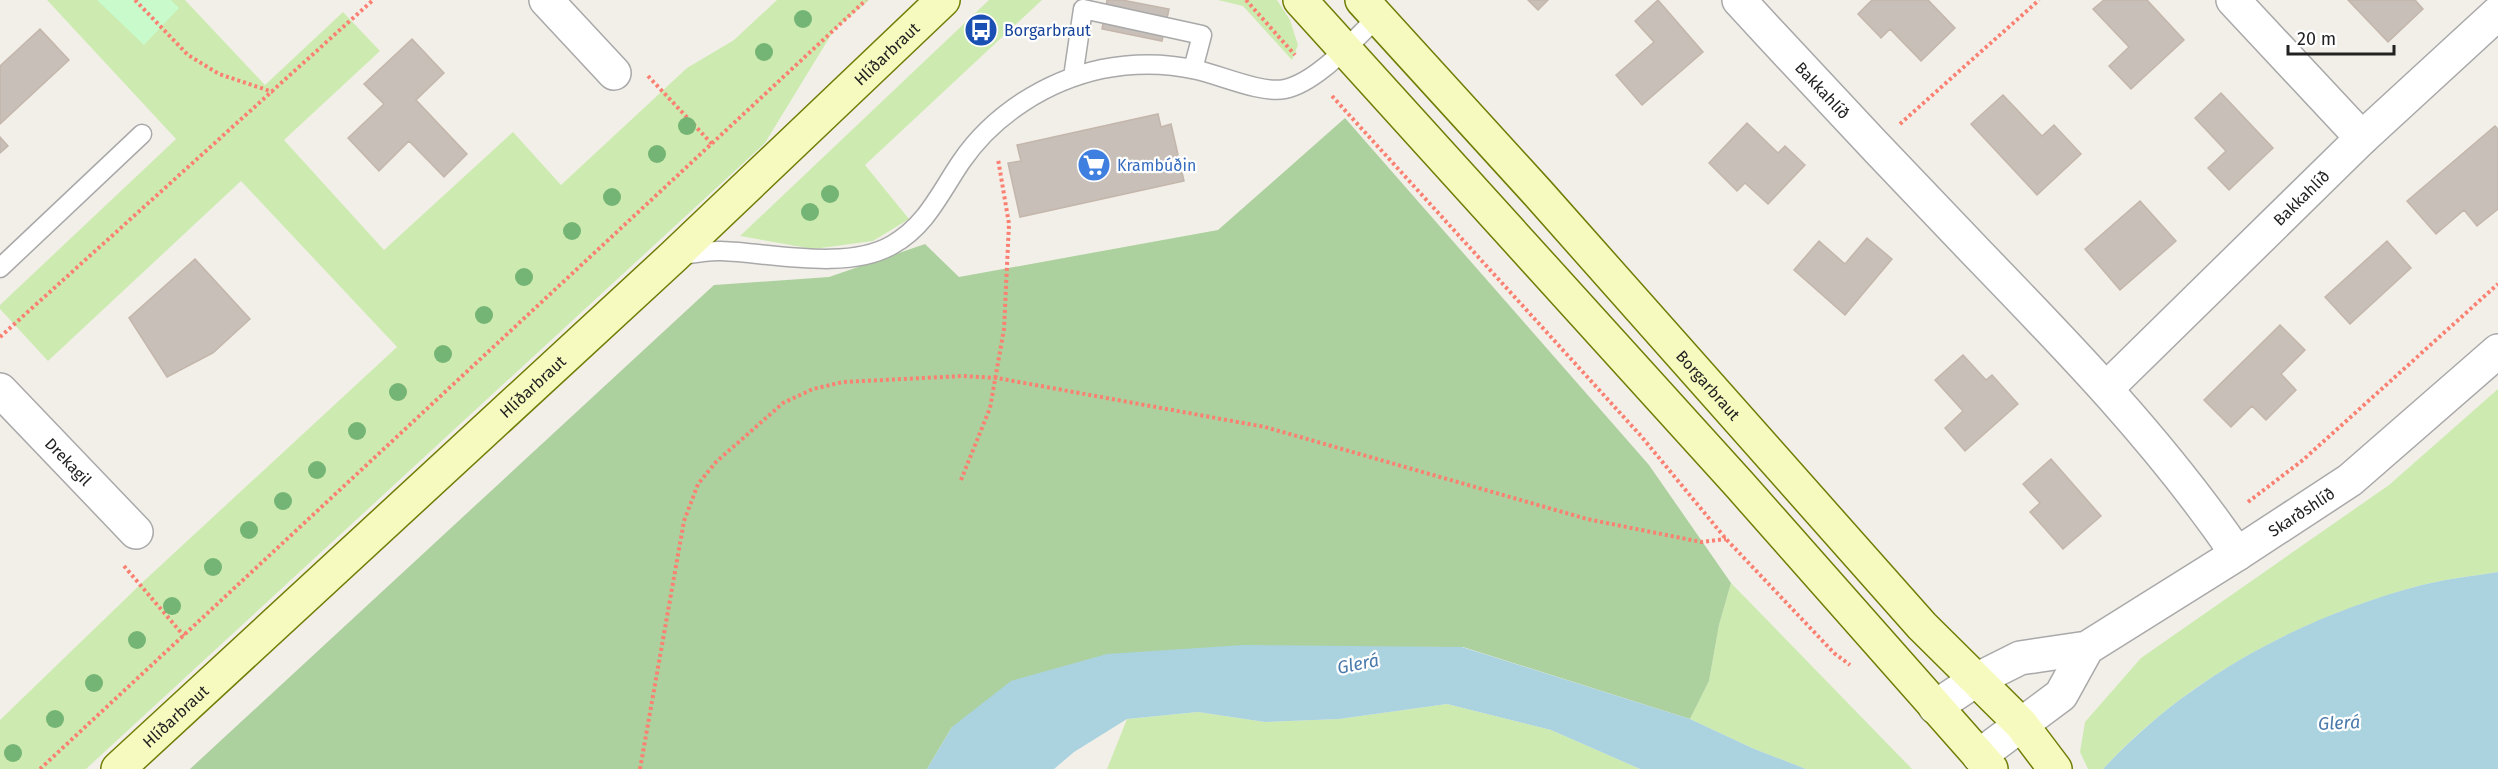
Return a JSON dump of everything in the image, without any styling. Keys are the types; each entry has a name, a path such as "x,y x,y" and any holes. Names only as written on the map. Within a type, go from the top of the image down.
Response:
{"street":[{"path":"546,0 614,73"},
{"name":"Hlíðarbraut","path":"118,769 674,256 943,0"},
{"path":"1300,0 1739,484 1985,763"},
{"name":"Bakkahlíð","path":"1739,0 1875,147 2106,388 2189,485 2236,554"},
{"path":"2233,0 2362,138"},
{"name":"Borgarbraut","path":"1370,9 1537,192 1922,626 2021,724 2055,769"},
{"name":"Bakkahlíð","path":"2106,388 2362,138 2498,13"},
{"name":"Skarðshlíð","path":"1935,707 1976,680 2020,658 2087,648 2236,554 2350,480 2410,431 2498,351"},
{"name":"Drekagil","path":"0,390 136,532"},
{"name":"Skarðshlíð","path":"1985,763 2021,724 2061,695 2087,648"}],"lane":[{"path":"1073,77 1083,9 1202,35 1193,69"},
{"path":"674,256 719,251 818,260 864,254 892,246 931,212 961,162 992,127 1010,111 1040,92 1073,77 1133,65 1163,65 1193,69 1259,87 1285,89 1313,76 1344,48 1370,9"},
{"path":"0,268 142,134"}],"path":[{"path":"135,0 188,56 219,74 273,92"},
{"path":"0,337 373,0"},
{"path":"40,769 713,145 866,0"},
{"path":"640,769 684,521 698,484 716,462 783,403 813,389 843,382 963,376 997,378 1265,427 1587,519 1701,542 1726,539 1641,436 1246,0"},
{"path":"1875,147 2039,0"},
{"path":"614,73 644,72 713,145"},
{"path":"961,480 990,408 1004,329 1009,224 992,127"},
{"path":"121,562 184,636"}],"green space":[{"path":"47,0 185,0 265,85 343,12 380,51 284,140 384,250 513,132 561,185 687,68 734,40 777,0 869,0 834,30 765,143 86,769 0,769 0,720 146,579 397,347 241,181 48,361 0,309 0,305 176,139"},
{"path":"97,0 171,0 179,8 144,45"},
{"path":"989,0 1042,0 865,165 909,219 873,241 813,249 740,236"},
{"path":"1218,0 1277,0 1290,20 1298,45 1292,60 1243,6"},
{"path":"1345,118 1649,465 1731,583 1719,625 1709,681 1690,719 1463,647 952,727 927,769 190,769 714,285 829,277 925,244 959,277 1218,230"},
{"path":"2498,389 2498,572 2422,585 2377,598 2291,633 2249,654 2172,706 2136,736 2103,769 2088,769 2080,752 2085,722 2141,658 2389,485"},
{"path":"1731,583 1912,769 1806,769 1752,748 1690,719 1709,681 1719,625"},
{"path":"1447,704 1551,730 1640,769 1107,769 1127,719 1198,712 1265,722 1339,719"}],"water":[{"name":"Glerá","path":"2498,572 2498,769 2103,769 2136,736 2209,679 2249,654 2290,633 2377,598 2422,585"},
{"name":"Glerá","path":"1244,645 1462,647 1690,719 1752,748 1806,769 1640,769 1551,730 1447,704 1339,719 1265,722 1198,712 1127,719 1074,752 1054,769 927,769 952,727 1011,681 1107,654"}],"building":[{"path":"1107,0 1122,0 1169,9 1162,41 1102,29"},
{"path":"1528,0 1548,0 1538,10"},
{"path":"1658,0 1703,52 1642,105 1616,75 1654,42 1635,21"},
{"path":"1872,0 1928,0 1955,28 1921,61 1890,29 1881,38 1858,14"},
{"path":"2104,0 2147,0 2184,40 2131,89 2109,66 2129,47 2093,9"},
{"path":"2348,0 2415,0 2423,9 2388,42"},
{"path":"40,29 69,60 0,124 0,66"},
{"path":"412,39 444,73 416,100 467,154 444,177 409,141 379,171 348,138 384,104 364,84"},
{"path":"2221,93 2273,148 2229,190 2208,168 2226,151 2195,118"},
{"path":"2003,95 2042,136 2054,125 2081,154 2037,195 1971,124"},
{"path":"1158,114 1161,127 1171,124 1184,181 1020,217 1008,163 1021,161 1017,145"},
{"path":"1747,123 1778,153 1785,146 1805,165 1768,204 1745,183 1737,191 1709,163"},
{"path":"2495,126 2498,129 2498,209 2477,226 2464,210 2436,234 2407,201"},
{"path":"0,137 8,146 0,153"},
{"path":"2140,201 2176,241 2120,290 2085,249"},
{"path":"1867,238 1892,259 1845,315 1794,270 1819,241 1845,264"},
{"path":"2387,241 2411,268 2350,324 2325,297"},
{"path":"195,259 250,319 213,353 167,377 129,318"},
{"path":"2280,325 2305,350 2281,374 2296,390 2266,420 2252,406 2231,427 2204,400"},
{"path":"1963,355 1986,380 1992,375 2018,404 1965,451 1945,428 1963,411 1935,380"},
{"path":"2051,459 2101,516 2063,549 2030,512 2040,503 2023,484"}],"place":[{"name":"Borgarbraut","path":"981,30"},
{"name":"Krambúðin","path":"1094,165"}]}
